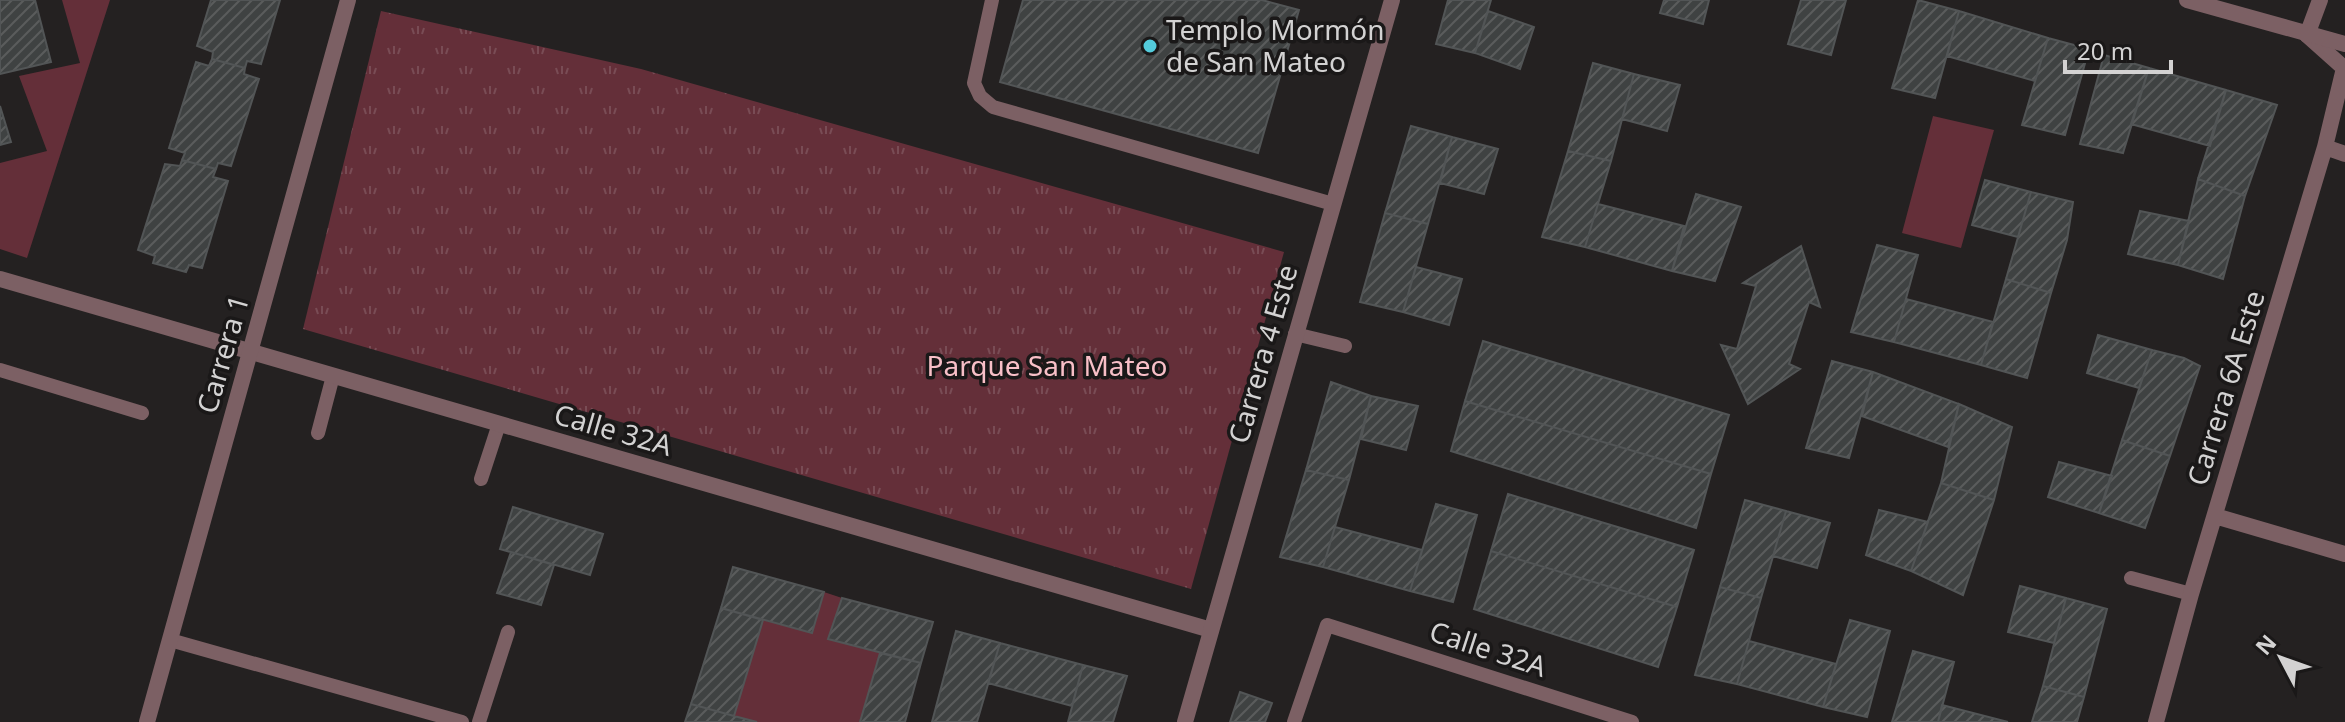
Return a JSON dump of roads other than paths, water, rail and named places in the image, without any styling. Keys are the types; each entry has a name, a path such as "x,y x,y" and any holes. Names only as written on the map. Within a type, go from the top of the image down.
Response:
{"street":[{"name":"Carrera 1","path":"147,722 348,0"},
{"name":"Carrera 4 Este","path":"1185,722 1392,0"},
{"path":"2187,0 2345,44"},
{"path":"2307,35 2320,0"},
{"name":"Carrera 6A Este","path":"2156,722 2191,594 2325,147 2344,67 2307,35"},
{"path":"2325,147 2345,154"},
{"name":"Calle 32A","path":"0,279 1211,630"},
{"path":"2215,516 2345,554"}],"lane":[{"path":"992,0 974,83 980,96 993,107 1333,204"},
{"path":"1295,334 1345,346"},
{"path":"0,370 142,413"},
{"path":"318,433 333,376"},
{"path":"481,479 499,424"},
{"path":"2131,578 2191,594"},
{"name":"Calle 32A","path":"1294,722 1327,625 1632,722"},
{"path":"479,722 508,632"},
{"path":"170,640 462,722"}],"place":[{"name":"Templo Mormón de San Mateo","path":"1150,46"}],"park label":[{"name":"Parque San Mateo","path":"1047,366"}]}
